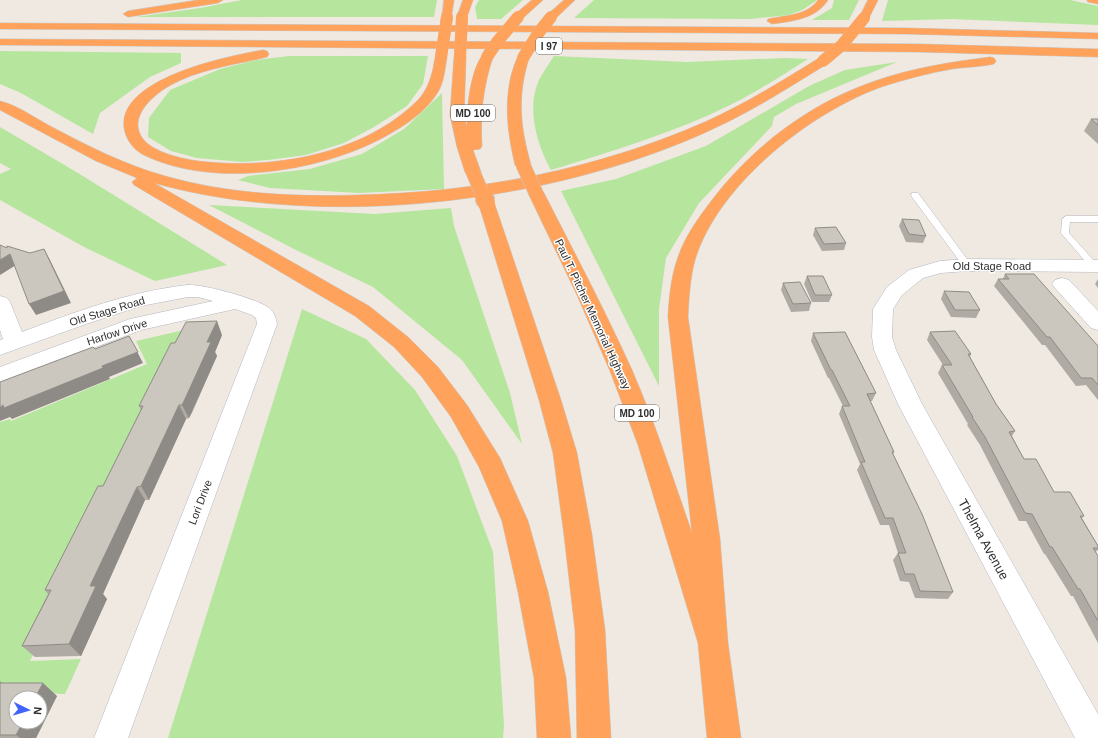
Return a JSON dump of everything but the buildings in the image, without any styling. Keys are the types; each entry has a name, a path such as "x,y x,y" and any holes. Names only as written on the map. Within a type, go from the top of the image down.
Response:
{"highway":[{"path":"0,21 112,15 218,0"},
{"path":"449,0 446,17 441,57 436,79 431,92 406,116 367,141 340,151 308,160 271,166 235,168 207,167 180,163 146,149 134,139 131,130 132,117 138,105 150,93 167,82 209,65 242,57 296,51 627,46"},
{"path":"468,0 462,17 457,115 464,147 476,171 550,400 565,453 578,535 590,630 594,738"},
{"name":"MD 100","path":"476,171 473,109 480,74 487,58 497,42 518,17 538,0"},
{"name":"Paul T. Pitcher Memorial Highway","path":"570,0 551,17 538,32 523,58 517,74 513,107 517,143 524,165 536,193 587,295 621,371 650,445 713,643 724,738"},
{"path":"356,27 674,25 752,23 785,19 804,14 822,4 823,0"},
{"path":"0,105 118,166 175,184 261,198 311,201 363,201 424,198 549,179 601,166 706,127 780,90 824,61 842,45 864,18 873,0"},
{"path":"1092,0 1098,1"},
{"name":"I 97","path":"0,26 906,31 1098,36"},
{"name":"I 97","path":"0,42 919,48 1098,53"},
{"path":"713,643 706,539 678,317 680,285 687,259 698,233 714,207 757,158 782,136 809,117 833,103 883,81 936,68 988,61 1051,57 1098,58"},
{"path":"79,146 362,311 401,342 430,372 459,411 492,465 514,520 533,592 550,678 554,738"}],"street":[{"name":"Old Stage Road","path":"882,337 882,309 894,291 916,274 940,267 967,265 1096,266"},
{"path":"1062,284 1098,324"},
{"name":"Old Stage Road","path":"7,345 80,319 141,300 197,291 227,299"},
{"name":"Harlow Drive","path":"0,375 104,335 137,324 227,299"},
{"name":"Lori Drive","path":"111,738 267,324 265,313 227,299"},
{"path":"0,302 7,345"},
{"name":"Thelma Avenue","path":"882,337 891,364 910,404 1093,738"}],"lane":[{"path":"915,195 967,265"},
{"path":"1096,266 1065,233 1066,219 1098,219"}],"green space":[{"path":"242,0 437,0 434,17 136,17 200,8"},
{"path":"479,0 523,0 501,19 477,19 475,7"},
{"path":"594,0 816,1 802,10 789,15 750,19 574,18"},
{"path":"834,0 859,0 849,20 812,20 832,8"},
{"path":"888,0 1070,0 1098,6 1098,25 952,19 882,21"},
{"path":"0,51 181,53 181,63 150,77 100,113 93,134 21,93 0,84"},
{"path":"289,56 428,56 423,84 407,106 374,127 344,143 306,155 243,162 197,158 171,151 148,137 149,118 170,90 220,69 256,60"},
{"path":"554,56 687,62 785,58 808,59 751,94 688,124 643,141 551,170 541,149 538,138 533,114 533,102 539,80"},
{"path":"897,62 796,104 774,117 772,126 699,203 666,258 659,309 659,386 561,191 616,179 706,146 809,86 845,70"},
{"path":"442,93 444,189 359,193 270,188 238,180 248,176 310,169 362,154 404,129"},
{"path":"0,127 78,173 227,265 155,281 84,247 0,200 0,174 11,169 0,163"},
{"path":"209,205 375,214 451,208 454,226 510,393 522,444 462,360 373,287 294,249"},
{"path":"302,309 366,339 415,390 457,456 493,552 504,726 503,738 168,738"},
{"path":"193,328 30,661 81,659 65,694 48,693 48,690 9,690 0,686 0,422 10,419 11,421 147,364 136,341"}]}
